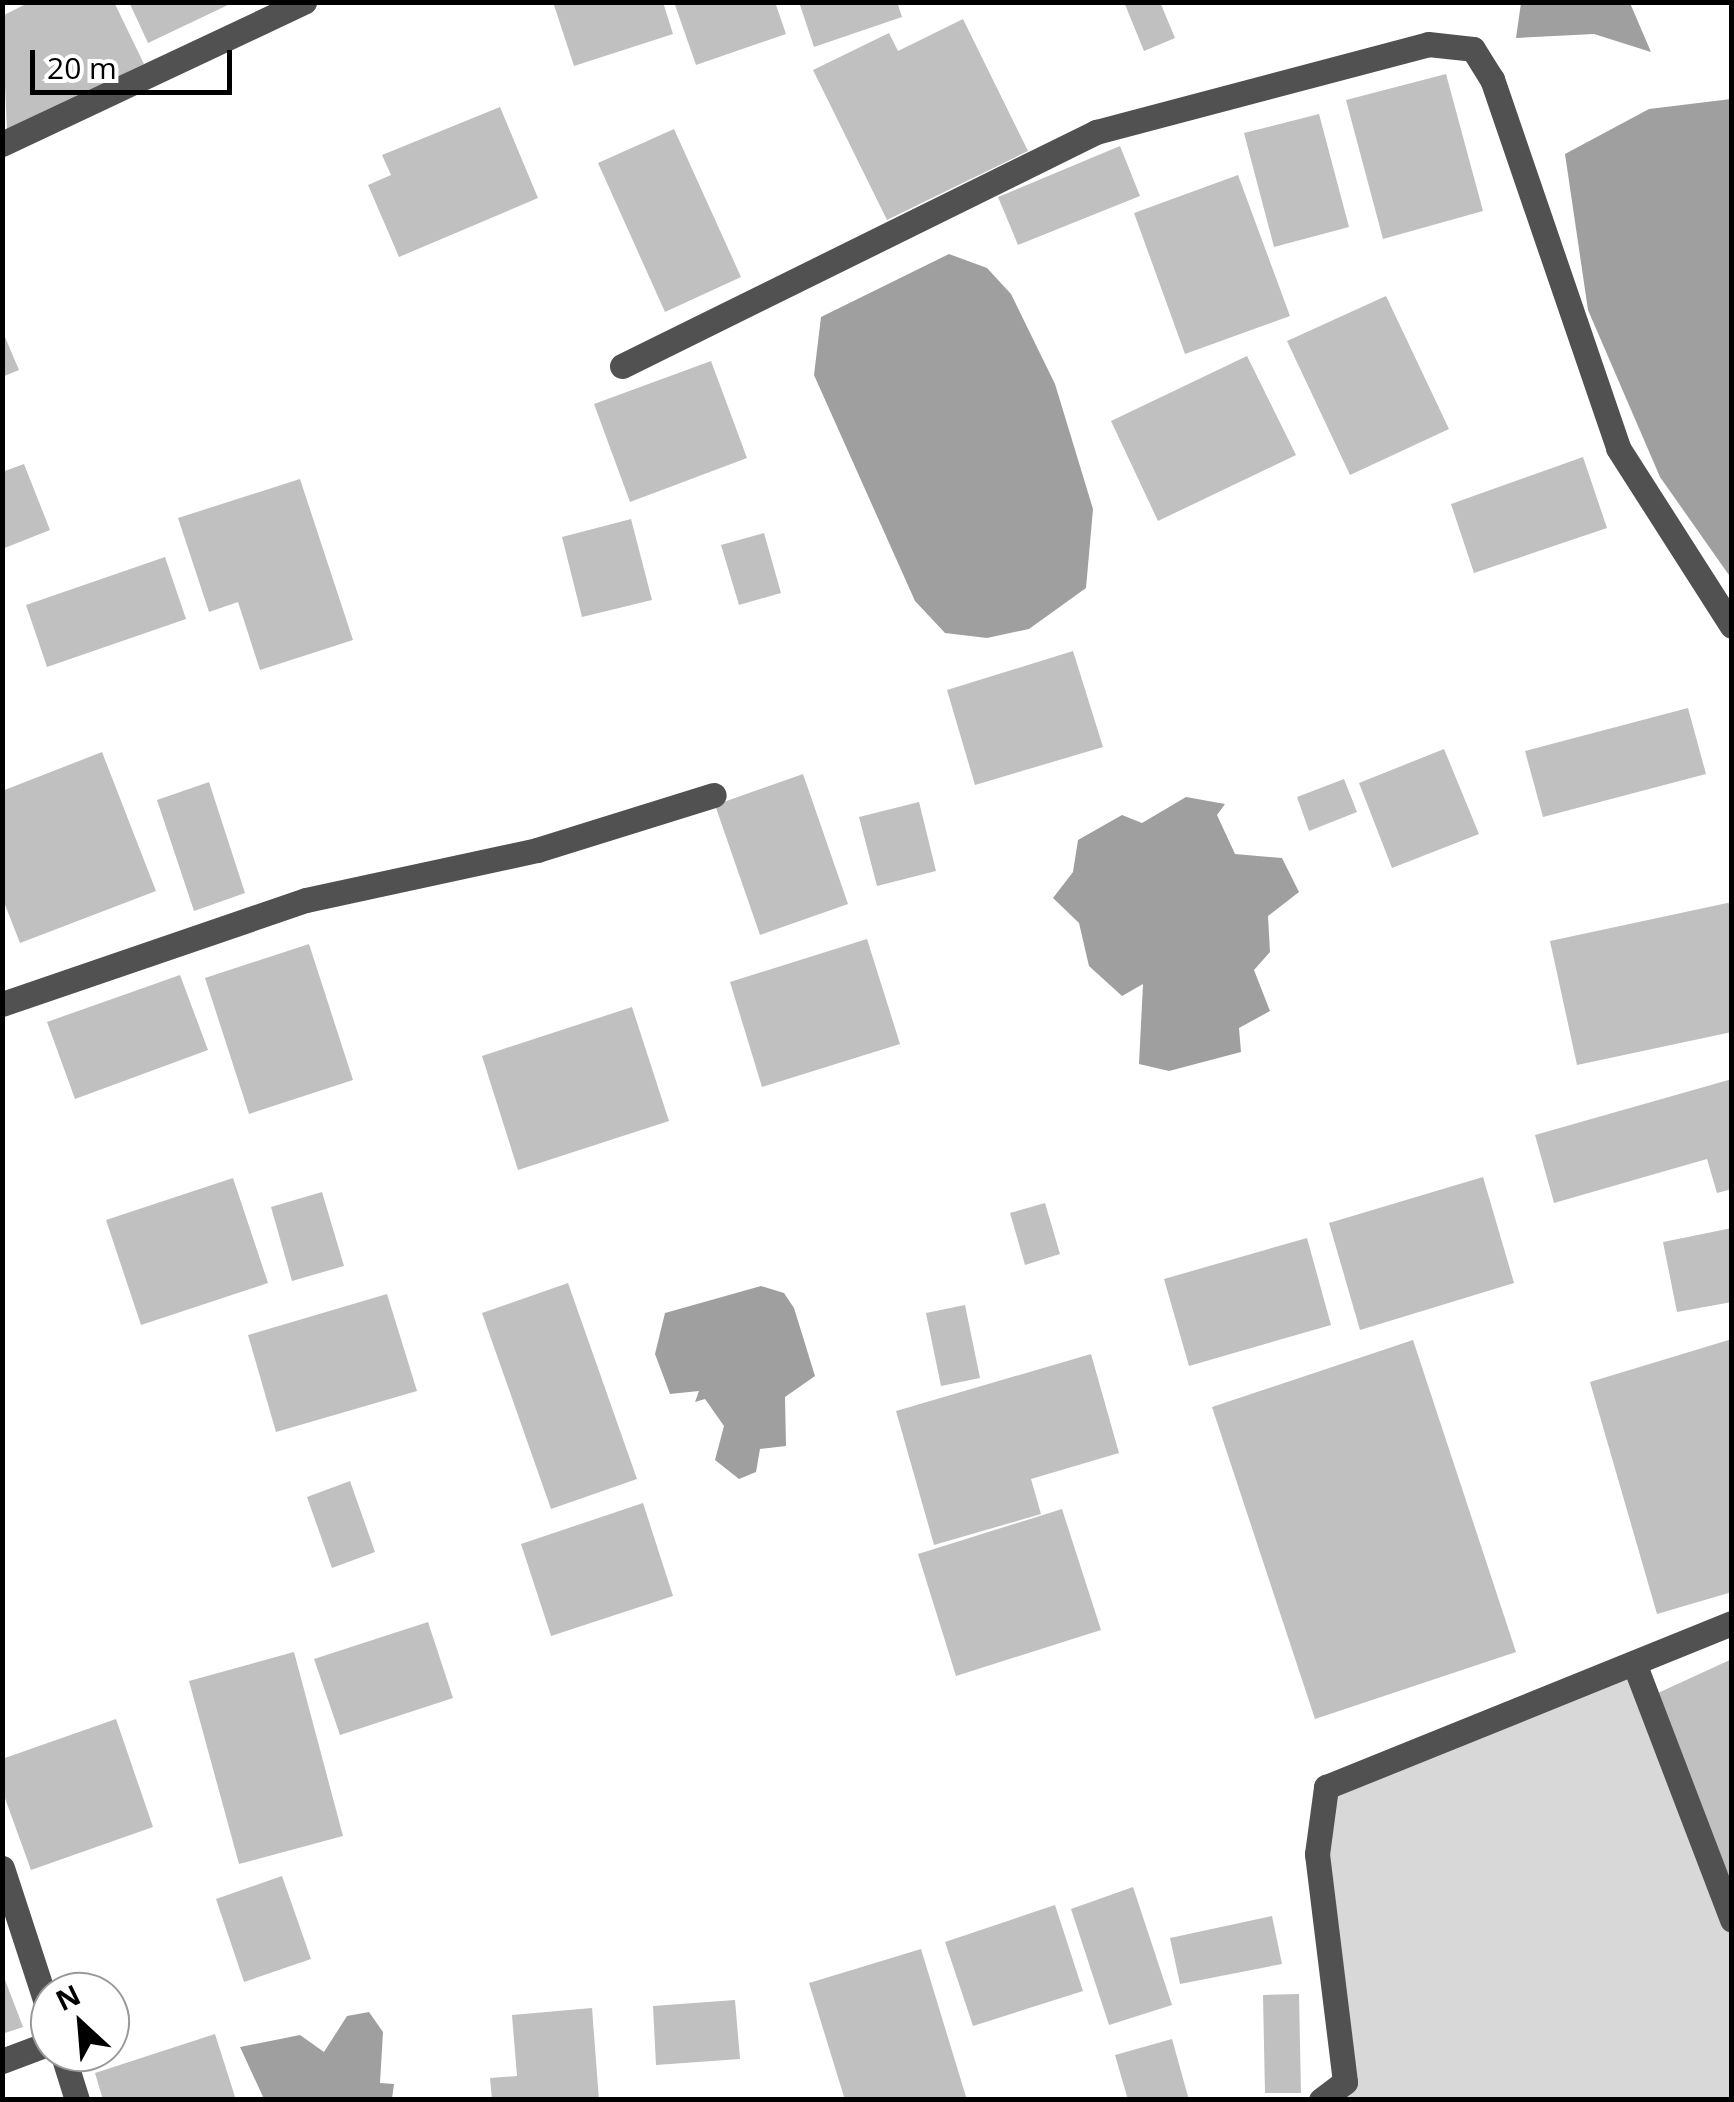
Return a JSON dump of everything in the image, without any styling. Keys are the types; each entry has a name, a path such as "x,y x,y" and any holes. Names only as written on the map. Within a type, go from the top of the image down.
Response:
{"street":[{"path":"2,144 304,2"},
{"path":"622,366 1096,132 1428,44 1473,48 1492,79 1618,448 1732,626"},
{"path":"2,1004 306,900 537,850 714,795"},
{"path":"1321,2100 1345,2082 1317,1854 1326,1787 1732,1622"},
{"path":"1634,1663 1732,1920"},
{"path":"2,1868 36,1972"},
{"path":"2,2061 30,2050"},
{"path":"69,2072 78,2100"}],"shaded area":[{"path":"1521,3 1630,3 1651,52 1594,34 1516,38"},
{"path":"1732,99 1731,578 1660,477 1588,310 1565,154 1649,109"},
{"path":"949,254 987,268 1011,294 1055,384 1093,509 1086,588 1029,629 987,638 945,633 915,601 814,375 821,317"},
{"path":"1186,797 1225,804 1217,815 1235,854 1282,858 1299,892 1268,916 1270,952 1254,970 1270,1011 1239,1028 1241,1052 1169,1071 1139,1064 1143,984 1122,996 1089,966 1079,923 1053,898 1073,872 1078,840 1122,815 1142,823"},
{"path":"761,1286 784,1293 794,1308 815,1376 785,1397 786,1446 760,1449 756,1472 739,1479 715,1460 724,1426 705,1399 695,1402 699,1391 670,1394 655,1354 665,1313"},
{"path":"1634,1663 1731,1920 1731,2099 1321,2100 1345,2081 1317,1854 1326,1787"},
{"path":"369,2012 383,2032 380,2083 394,2084 392,2099 264,2099 240,2047 300,2035 324,2052 347,2016"}],"building":[{"path":"30,2 114,2 144,64 7,131 2,16"},
{"path":"129,2 226,2 228,5 148,43"},
{"path":"553,2 663,2 673,34 574,66"},
{"path":"674,2 775,2 786,34 696,65"},
{"path":"799,2 897,2 902,17 814,47"},
{"path":"1124,2 1160,2 1175,38 1144,51"},
{"path":"963,19 1028,151 887,220 813,70 889,33 898,51"},
{"path":"1446,74 1483,211 1383,239 1346,100"},
{"path":"500,107 538,198 399,257 368,185 391,175 382,155"},
{"path":"1319,114 1349,227 1274,247 1244,133"},
{"path":"674,129 741,277 665,312 598,163"},
{"path":"1120,146 1140,196 1018,245 998,197"},
{"path":"1238,175 1290,316 1185,354 1134,213"},
{"path":"1386,296 1449,429 1350,475 1287,341"},
{"path":"2,330 19,370 2,377"},
{"path":"1247,356 1296,455 1158,521 1111,421"},
{"path":"711,361 747,458 630,502 594,404"},
{"path":"1583,457 1607,528 1474,573 1451,504"},
{"path":"24,464 50,530 2,549 2,472"},
{"path":"300,479 353,640 260,670 238,602 209,612 178,518"},
{"path":"631,519 652,600 582,617 562,537"},
{"path":"764,533 781,593 739,605 721,545"},
{"path":"165,557 186,619 47,667 26,605"},
{"path":"1073,651 1103,747 975,785 947,690"},
{"path":"1688,708 1706,774 1543,817 1525,751"},
{"path":"1444,749 1479,834 1392,868 1359,783"},
{"path":"102,752 156,891 20,943 2,897 2,791"},
{"path":"803,774 848,904 760,935 715,805"},
{"path":"1344,779 1357,812 1309,831 1297,797"},
{"path":"209,782 245,893 194,911 157,800"},
{"path":"919,802 936,871 877,886 859,817"},
{"path":"1732,902 1732,1032 1577,1065 1550,941"},
{"path":"867,939 900,1044 762,1087 730,982"},
{"path":"309,944 353,1080 249,1114 205,978"},
{"path":"180,975 208,1050 75,1099 47,1022"},
{"path":"632,1007 669,1121 518,1170 482,1056"},
{"path":"1732,1079 1732,1189 1717,1193 1707,1159 1554,1203 1535,1135"},
{"path":"1483,1177 1514,1283 1360,1330 1329,1223"},
{"path":"233,1178 268,1283 141,1325 106,1220"},
{"path":"322,1192 344,1266 292,1281 271,1207"},
{"path":"1045,1203 1060,1254 1025,1265 1010,1213"},
{"path":"1732,1228 1732,1302 1677,1312 1663,1242"},
{"path":"1307,1238 1331,1325 1189,1366 1164,1279"},
{"path":"568,1283 637,1479 551,1509 482,1313"},
{"path":"387,1294 417,1391 276,1432 248,1335"},
{"path":"965,1305 980,1378 941,1386 926,1313"},
{"path":"1732,1339 1732,1592 1657,1614 1590,1382"},
{"path":"1413,1340 1516,1652 1315,1719 1212,1407"},
{"path":"1091,1354 1119,1453 1031,1479 1041,1514 934,1545 896,1411"},
{"path":"350,1481 375,1552 332,1568 307,1497"},
{"path":"643,1503 673,1596 551,1636 521,1544"},
{"path":"1062,1509 1101,1630 956,1676 918,1554"},
{"path":"428,1622 453,1698 340,1735 314,1659"},
{"path":"294,1652 343,1836 239,1864 189,1681"},
{"path":"1732,1659 1732,1919 1647,1698"},
{"path":"116,1719 153,1827 31,1870 2,1790 2,1759"},
{"path":"282,1876 311,1959 244,1982 216,1899"},
{"path":"1133,1887 1172,2005 1109,2025 1071,1909"},
{"path":"1055,1905 1083,1991 973,2026 945,1942"},
{"path":"1272,1916 1282,1964 1180,1984 1170,1938"},
{"path":"921,1949 967,2100 845,2100 809,1983"},
{"path":"2,1972 23,2027 2,2034"},
{"path":"1299,1994 1301,2093 1265,2093 1263,1995"},
{"path":"735,2000 740,2059 656,2065 653,2006"},
{"path":"592,2008 599,2100 492,2100 490,2078 517,2076 512,2015"},
{"path":"215,2034 236,2100 103,2100 95,2073 130,2072 130,2062"},
{"path":"1172,2039 1189,2100 1128,2100 1115,2055"}]}
